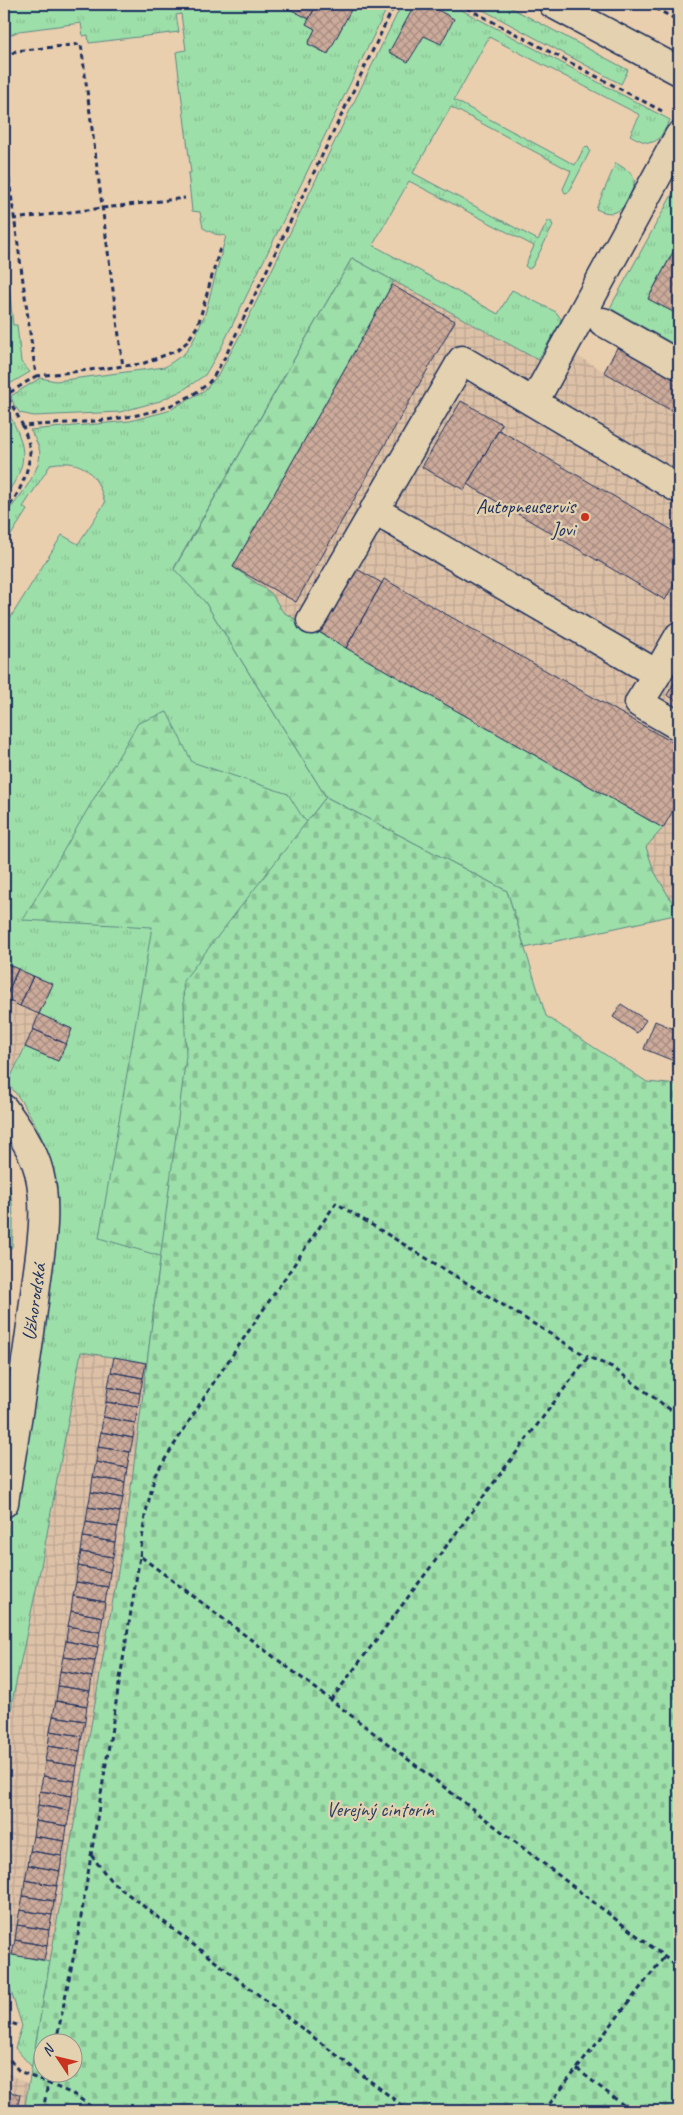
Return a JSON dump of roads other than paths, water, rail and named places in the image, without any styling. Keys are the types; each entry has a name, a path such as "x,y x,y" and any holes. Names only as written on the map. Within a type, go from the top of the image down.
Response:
{"street":[{"path":"553,4 679,71"},
{"path":"534,402 675,126"},
{"path":"603,322 679,365"},
{"path":"311,620 462,360 679,489"},
{"path":"374,510 657,674"},
{"path":"679,636 639,703 679,726"},
{"name":"Užhorodská","path":"4,1109 22,1134 39,1171 42,1190 42,1239 34,1310 4,1502"}],"place":[{"name":"Autopneuservis Jovi","path":"585,517"}],"park label":[{"name":"Verejný cintorín","path":"380,1809"}]}
